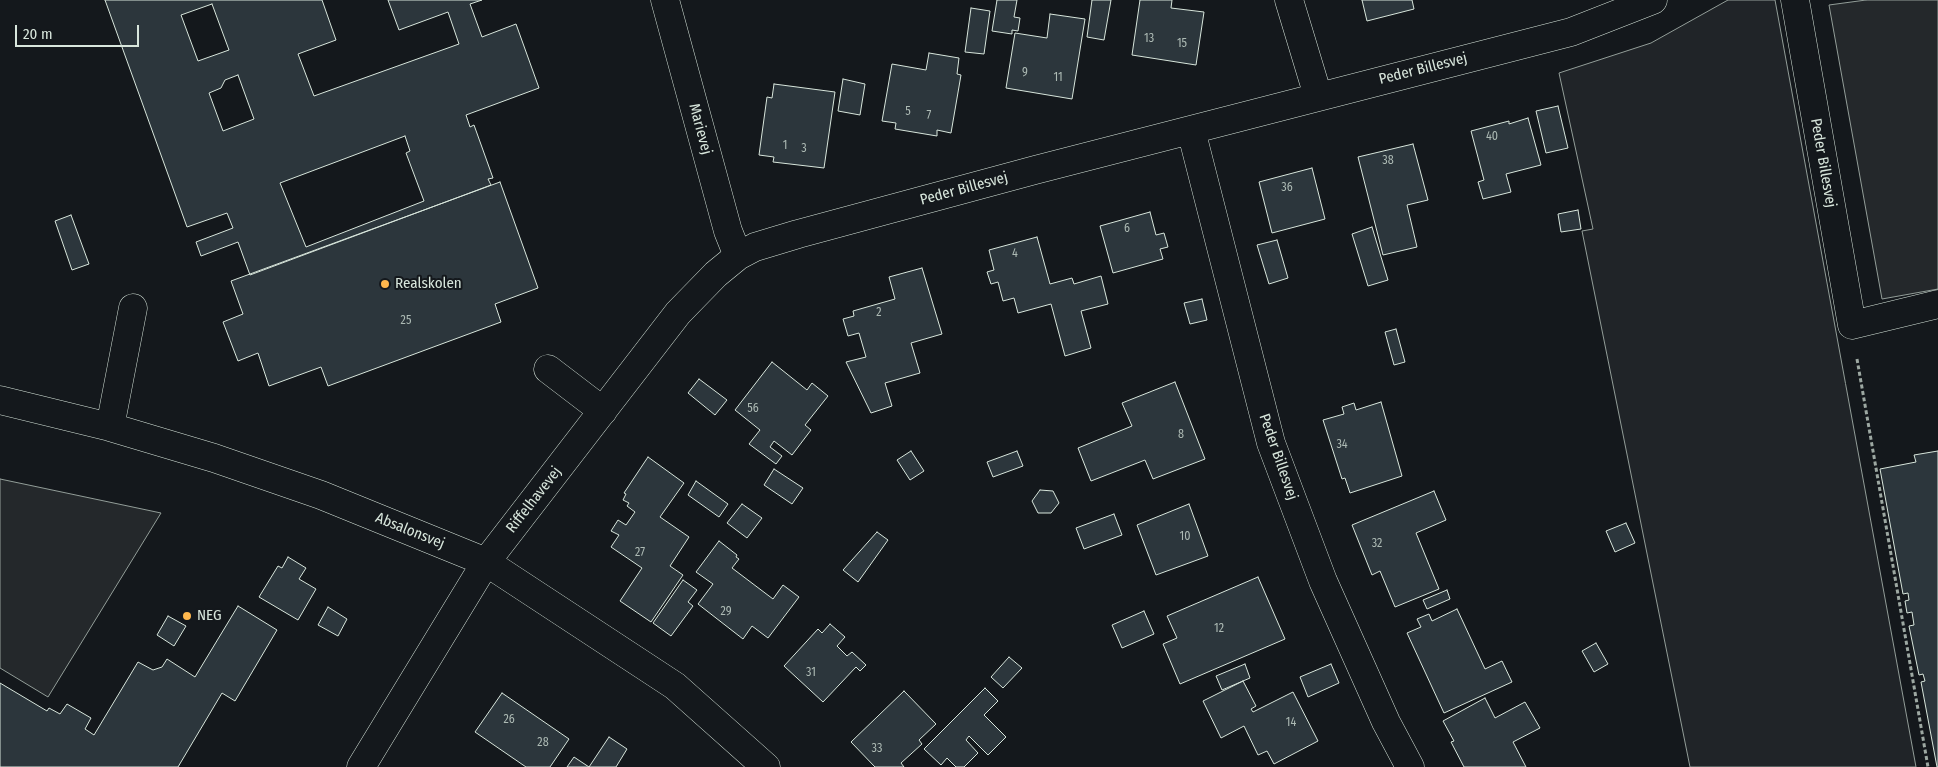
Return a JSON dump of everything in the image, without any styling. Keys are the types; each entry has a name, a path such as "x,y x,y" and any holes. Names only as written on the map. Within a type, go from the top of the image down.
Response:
{"street":[{"name":"Marievej","path":"665,0 728,231 738,256"},
{"path":"1289,0 1318,96"},
{"name":"Peder Billesvej","path":"738,256 756,247 824,227 1318,96 1572,32 1653,0"},
{"name":"Peder Billesvej","path":"1795,0 1852,325"},
{"name":"Peder Billesvej","path":"1192,130 1271,443 1324,581 1386,722 1410,767"},
{"name":"Riffelhavevej","path":"361,767 486,562 678,313 716,274 738,256"},
{"path":"1852,325 1938,304"},
{"path":"110,426 133,308"},
{"path":"548,369 602,411"},
{"name":"Absalonsvej","path":"0,400 110,426 214,458 321,494 486,562 675,686 766,767"}],"path":[{"path":"1852,325 1928,767"}],"shaded area":[{"path":"1728,0 1775,0 1916,767 1690,767 1582,231 1593,229 1559,73 1651,43"},
{"path":"1866,0 1938,0 1938,289 1882,299 1829,5"},
{"path":"0,479 161,513 48,697 0,668"}],"building":[{"path":"105,0 322,0 336,40 298,54 314,96 459,44 448,12 399,30 388,0 482,0 470,4 482,37 516,24 539,88 466,115 470,127 474,125 493,178 488,179 491,185 250,275 238,242 201,256 196,242 233,228 227,213 187,227","holes":["212,4 229,50 198,61 181,15","238,75 254,119 223,131 209,93 221,88 225,80","405,136 410,151 406,153 424,201 306,247 280,183"]},
{"path":"997,0 1017,0 1014,17 1020,18 1018,31 1012,30 1012,34 992,31"},
{"path":"1092,0 1111,0 1104,40 1087,37"},
{"path":"1140,0 1172,0 1171,8 1204,12 1196,65 1132,55"},
{"path":"1362,0 1412,0 1414,9 1367,21"},
{"path":"971,8 990,11 984,54 965,52"},
{"path":"1050,14 1085,19 1072,99 1006,88 1015,33 1047,38"},
{"path":"929,53 959,58 957,74 961,75 951,133 937,130 937,136 895,129 896,123 882,121 892,64 926,70"},
{"path":"843,79 865,84 860,115 838,111"},
{"path":"774,84 835,92 824,168 773,162 774,157 759,155 767,97 772,98"},
{"path":"1558,106 1568,148 1546,153 1536,111"},
{"path":"1528,118 1541,165 1506,174 1511,192 1483,199 1478,182 1484,180 1471,131 1509,121 1509,124"},
{"path":"1413,144 1428,200 1407,205 1417,247 1383,255 1358,157"},
{"path":"1312,168 1325,219 1272,233 1259,182"},
{"name":"Realskolen","path":"500,182 538,288 495,304 501,322 328,386 321,367 269,386 258,353 238,361 223,322 243,314 231,281"},
{"path":"1578,210 1581,229 1561,232 1558,214"},
{"path":"1150,212 1156,235 1164,233 1168,247 1160,249 1163,259 1113,273 1100,226"},
{"path":"71,215 89,264 72,270 55,221"},
{"path":"1372,227 1388,280 1368,286 1352,234"},
{"path":"1037,237 1050,284 1072,278 1074,284 1101,276 1108,304 1081,311 1091,348 1065,356 1051,304 1018,313 1014,298 1003,301 998,282 991,284 987,272 994,270 989,250"},
{"path":"1277,240 1288,278 1269,284 1257,245"},
{"path":"922,268 942,334 911,343 920,373 885,383 892,406 871,413 846,362 866,357 859,333 848,336 843,319 854,316 853,311 895,299 889,277"},
{"path":"1202,299 1207,320 1190,324 1184,303"},
{"path":"1396,329 1405,362 1394,365 1385,332"},
{"path":"772,362 807,390 812,383 828,396 805,425 811,430 792,455 774,441 770,447 782,456 776,464 749,444 760,430 735,410"},
{"path":"699,379 727,400 715,415 688,393"},
{"path":"1175,382 1205,459 1153,479 1145,460 1091,481 1078,448 1132,426 1122,403"},
{"path":"1381,402 1402,476 1350,493 1345,478 1342,479 1323,420 1344,414 1342,407 1354,403 1356,410"},
{"path":"911,451 924,471 910,480 897,460"},
{"path":"1017,451 1023,466 993,477 987,462"},
{"path":"1938,451 1937,767 1921,682 1925,681 1923,674 1919,675 1909,626 1914,625 1912,612 1907,613 1905,601 1909,600 1908,593 1903,594 1880,469 1916,462 1914,455"},
{"path":"648,457 684,483 660,517 689,537 670,566 683,575 651,622 620,601 642,568 611,547 619,535 611,531 618,520 626,525 635,512 627,506 629,503 623,500 626,494 624,493"},
{"path":"774,469 803,488 792,504 764,485"},
{"path":"696,481 728,504 719,517 688,495"},
{"path":"1040,490 1053,491 1059,503 1051,513 1038,513 1032,501"},
{"path":"1434,491 1446,520 1416,533 1439,589 1395,607 1380,571 1372,575 1352,525"},
{"path":"742,504 762,518 747,538 727,523"},
{"path":"1189,504 1208,556 1156,575 1137,525"},
{"path":"1114,514 1122,535 1084,549 1076,528"},
{"path":"1626,523 1635,543 1615,552 1606,531"},
{"path":"877,532 888,540 858,582 843,570"},
{"path":"719,541 737,555 736,557 739,559 732,568 773,599 783,585 799,597 768,638 752,626 743,639 698,604 713,584 696,572"},
{"path":"288,557 306,568 299,579 316,589 298,620 259,597 278,566 282,568"},
{"path":"1258,577 1285,639 1180,684 1163,644 1177,638 1167,616"},
{"path":"683,580 697,590 688,602 693,606 671,636 653,623"},
{"path":"1447,590 1450,599 1427,609 1423,600"},
{"path":"238,606 277,630 235,701 222,693 178,767 0,767 0,683 47,711 49,708 60,714 67,704 91,718 85,729 94,735 138,662 153,670 162,667 167,659 195,677"},
{"path":"328,607 347,619 338,636 318,625"},
{"path":"1457,609 1485,669 1502,661 1512,682 1444,713 1407,633 1421,627 1417,619 1429,614 1432,621"},
{"path":"1144,611 1154,634 1122,648 1112,625"},
{"path":"168,616 186,626 174,646 157,635"},
{"path":"830,624 845,637 837,646 847,656 852,652 866,665 860,671 856,667 823,702 784,666 818,629 822,633"},
{"path":"1596,643 1608,664 1594,672 1582,651"},
{"path":"1009,657 1022,668 1003,688 991,677"},
{"path":"1245,664 1250,678 1222,690 1216,676"},
{"path":"1331,664 1339,683 1308,697 1300,677"},
{"path":"1243,681 1256,706 1251,709 1253,712 1293,692 1318,741 1274,764 1267,751 1258,755 1244,726 1221,738 1203,701"},
{"path":"985,688 998,701 984,715 1006,737 988,755 969,736 966,740 978,753 964,767 956,767 947,758 941,765 924,749"},
{"path":"904,691 936,724 919,740 922,744 901,763 904,767 875,767 851,742"},
{"path":"502,693 569,739 550,767 526,767 475,732"},
{"path":"1485,698 1495,718 1525,702 1540,728 1513,742 1526,767 1464,767 1451,742 1454,741 1443,721"},
{"path":"609,737 627,749 616,767 589,767"},
{"path":"574,757 589,767 567,767"}],"place":[{"name":"Realskolen","path":"385,284"},
{"name":"NEG","path":"187,616"}]}
